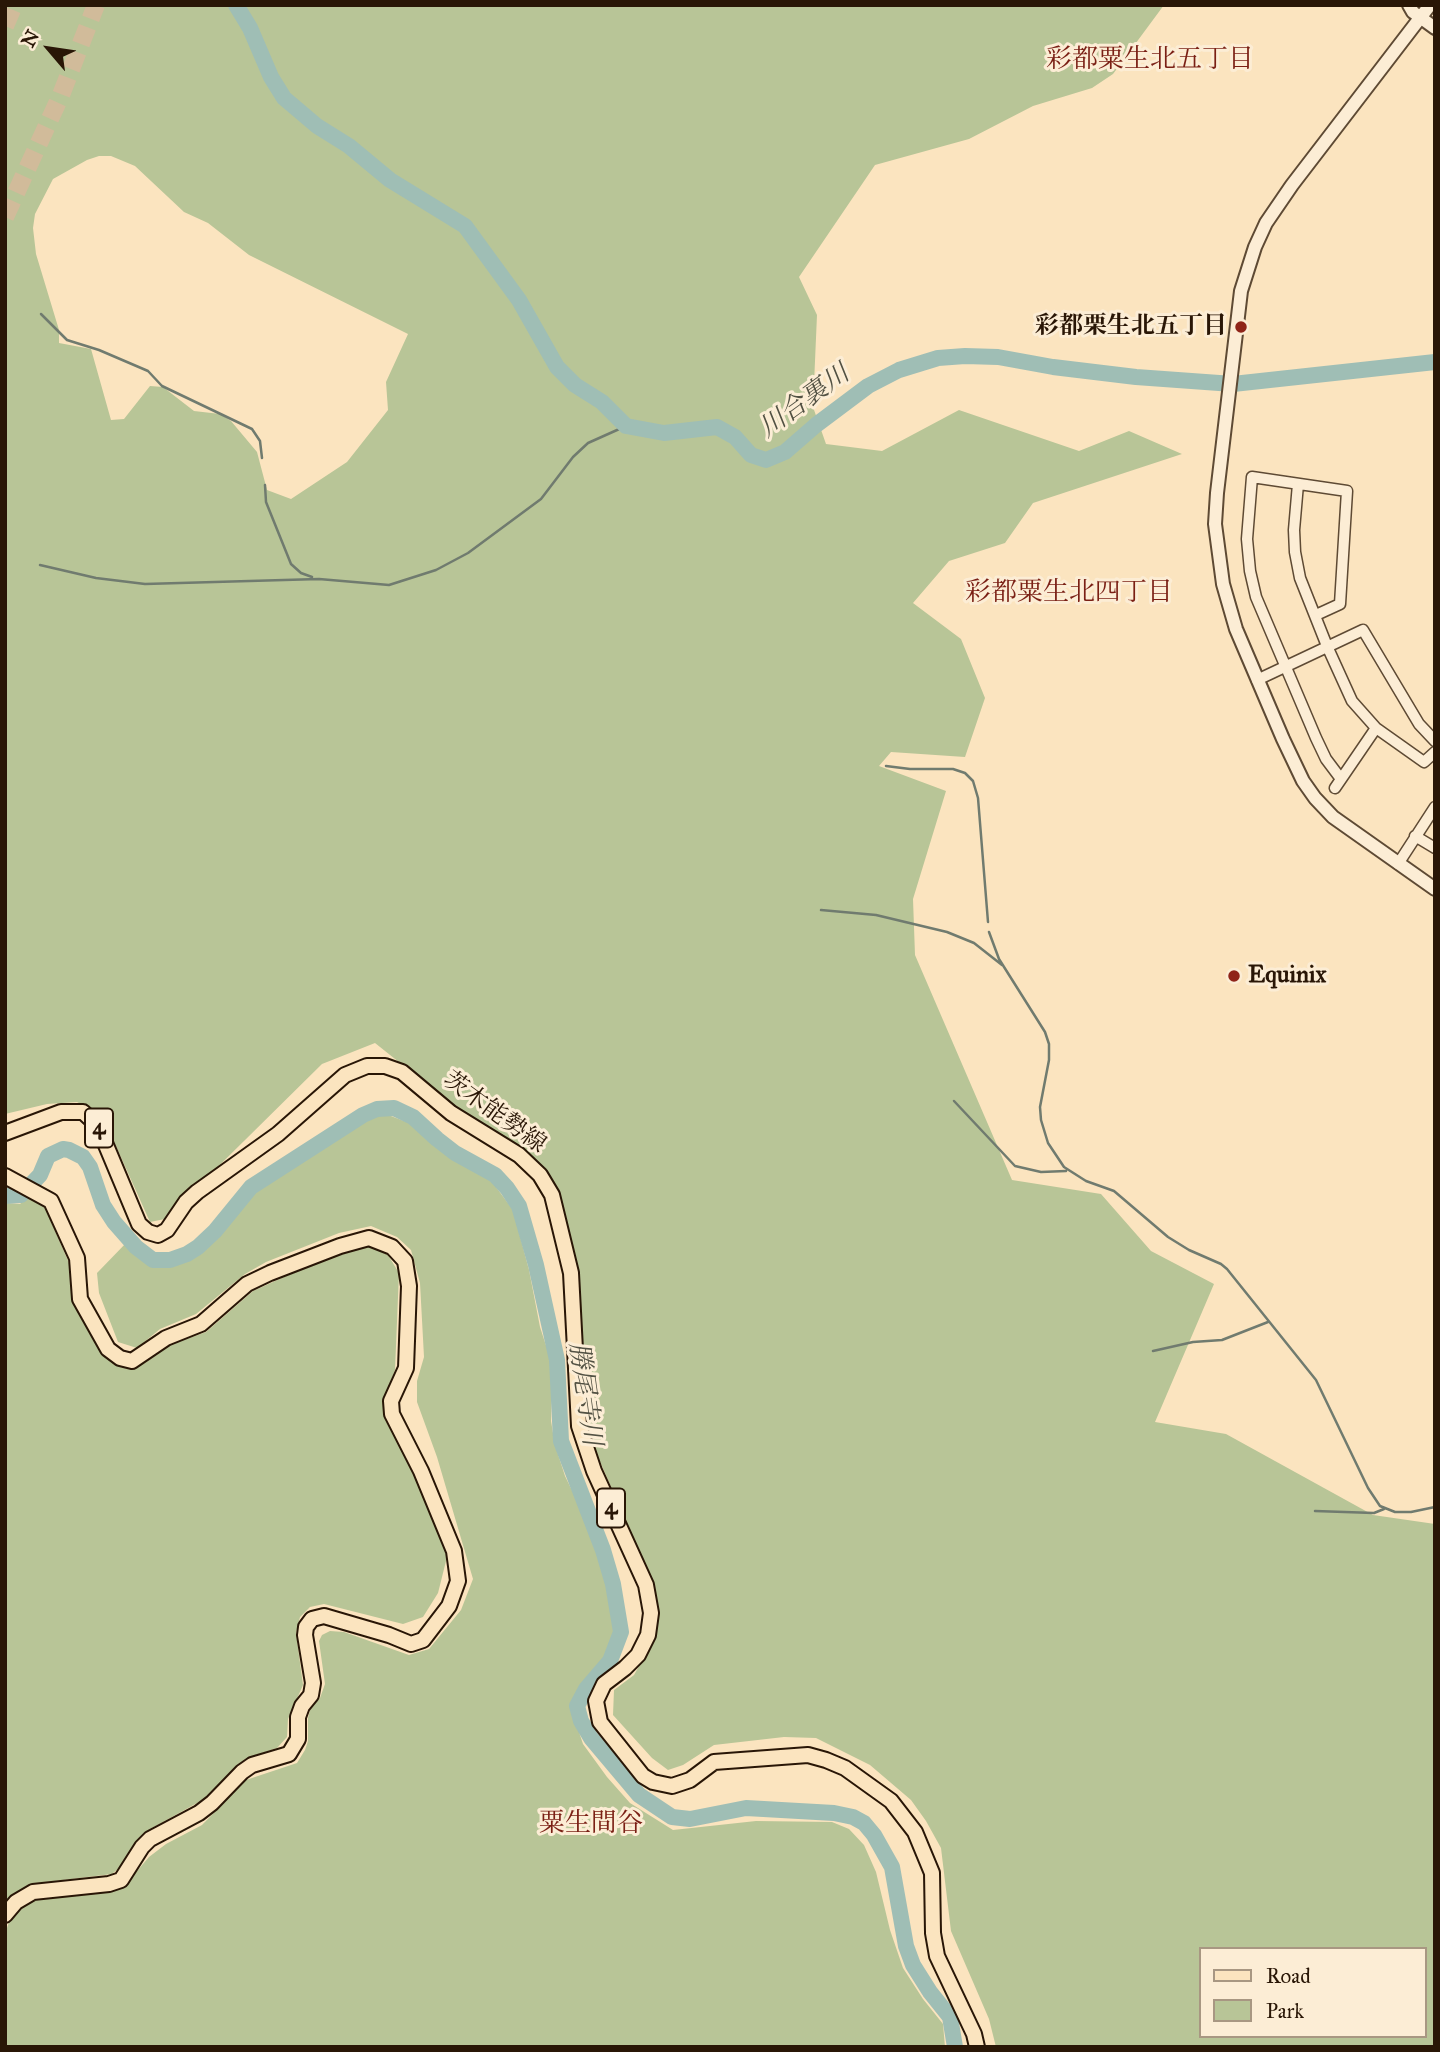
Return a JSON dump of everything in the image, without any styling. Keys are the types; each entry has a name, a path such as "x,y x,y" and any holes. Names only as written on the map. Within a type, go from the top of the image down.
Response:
{"main road":[{"name":"茨木能勢線","path":"5,1133 61,1112 83,1112 98,1126 139,1224 148,1232 158,1235 167,1230 186,1202 197,1192 278,1134 345,1075 367,1066 385,1066 402,1072 451,1113 519,1155 540,1175 552,1195 571,1273 579,1426 594,1471 646,1585 652,1613 648,1635 638,1655 604,1684 596,1701 600,1722 643,1776 653,1782 672,1786 690,1780 714,1762 807,1755 826,1759 845,1768 891,1801 915,1832 932,1874 933,1933 937,1956 974,2034 977,2047"},
{"path":"5,1176 51,1201 77,1258 80,1299 108,1349 120,1358 132,1361 166,1338 201,1324 247,1284 270,1273 340,1245 369,1238 392,1247 405,1261 409,1286 406,1368 391,1401 392,1414 421,1471 454,1551 458,1581 449,1606 423,1640 411,1644 389,1634 324,1616 312,1619 306,1627 305,1635 313,1683 311,1695 298,1717 298,1739 289,1754 252,1765 199,1813 150,1839 121,1880 108,1884 33,1892 16,1902 5,1914"}],"street":[{"path":"1409,5 1413,12 1435,28"},
{"path":"1430,5 1292,185 1266,223 1255,247 1241,291 1215,524 1219,559 1236,629 1293,761 1315,797 1352,832 1435,889"},
{"path":"1316,615 1340,604 1346,491 1252,477 1247,538 1256,597 1338,783 1376,728"},
{"path":"1298,484 1295,552 1300,578 1352,701 1376,728 1424,762 1435,752"},
{"path":"1258,680 1285,665 1363,631 1419,724 1435,741"},
{"path":"1398,863 1435,807"},
{"path":"1415,836 1435,848"}],"green space":[{"path":"5,5 1164,5 1113,74 1092,88 1033,106 969,139 875,165 799,277 817,315 813,407 826,444 882,451 959,410 1079,451 1129,431 1182,454 1033,503 1005,543 949,561 913,603 961,639 985,698 965,757 891,752 879,766 946,791 913,899 915,955 1012,1180 1101,1194 1151,1251 1214,1284 1155,1422 1226,1434 1373,1515 1435,1524 1435,2047 996,2047 989,2019 951,1931 941,1848 911,1800 870,1765 816,1738 784,1737 714,1745 683,1765 668,1770 652,1758 613,1715 614,1690 634,1675 655,1637 659,1613 653,1583 584,1425 556,1194 464,1114 375,1043 322,1064 165,1219 150,1222 102,1115 77,1102 47,1104 5,1114","holes":["111,156 135,166 184,212 208,223 249,255 408,334 386,382 388,410 347,462 291,499 267,490 257,452 231,421 220,414 194,411 163,387 150,386 124,419 111,420 91,349 59,343 59,330 36,254 33,228 35,214 53,179 87,160"]},
{"path":"383,1113 409,1123 452,1159 490,1179 513,1210 540,1327 552,1364 551,1421 555,1445 565,1476 599,1556 617,1633 605,1658 580,1686 571,1708 583,1744 630,1803 673,1830 756,1821 832,1822 849,1829 864,1845 876,1872 890,1930 903,1968 943,2024 945,2047 5,2047 6,1931 10,1919 20,1908 39,1898 112,1892 126,1884 149,1857 166,1844 202,1825 246,1780 297,1763 308,1741 311,1707 320,1698 325,1684 319,1641 322,1635 330,1631 344,1632 409,1655 429,1649 461,1610 473,1579 437,1457 417,1402 417,1381 424,1357 420,1283 411,1250 397,1237 371,1226 339,1233 266,1262 245,1274 196,1314 160,1329 137,1348 118,1342 99,1293 97,1273 128,1241 136,1253 158,1266 174,1265 192,1259 220,1234 240,1206 256,1190 353,1126"},
{"path":"29,1195 45,1208 69,1263 74,1302 104,1354 118,1365 131,1368 145,1363 170,1345 206,1332 253,1291 344,1250 368,1246 388,1255 399,1273 395,1370 383,1401 385,1417 417,1478 447,1557 438,1593 423,1617 403,1624 324,1604 310,1607 300,1617 296,1633 303,1685 288,1719 287,1737 277,1748 250,1757 239,1764 206,1798 145,1832 112,1874 31,1884 5,1903 5,1203 20,1204"}],"waterway":[{"name":"川合裏川","path":"236,5 284,98 390,180 465,226 519,300 557,367 575,385 602,402 626,426 664,433 717,427 735,437 751,455 766,460 785,452 868,386 899,370 938,358 998,357 1136,377 1233,384 1435,362"},
{"path":"41,314 67,340 148,371 162,386 252,429 260,441 262,458"},
{"path":"40,565 96,578 145,584 319,579 389,585 436,570 468,553 541,499 573,457 588,443 626,426"},
{"path":"265,485 266,502 291,564 301,573 312,577"},
{"path":"886,766 953,769 965,773 973,781 978,798 988,922"},
{"path":"821,910 876,915 947,932 974,943 1002,965"},
{"path":"989,932 999,959 1045,1032 1049,1044 1049,1060 1040,1107 1041,1120 1048,1143 1064,1167 1086,1181 1114,1191 1168,1237 1227,1269 1316,1380 1368,1488 1380,1506 1395,1512 1435,1507"},
{"path":"954,1101 1015,1166 1041,1172 1066,1171"},
{"name":"勝尾寺川","path":"5,1196 21,1195 40,1175 48,1156 63,1149 69,1150 83,1157 90,1167 103,1205 136,1247 153,1260 170,1260 198,1247 215,1231 251,1187 363,1115 377,1109 394,1108 413,1117 455,1153 495,1175 519,1206 536,1265 557,1360 561,1441 603,1550 613,1584 621,1632 610,1661 586,1689 577,1706 581,1721 591,1738 639,1795 672,1817 690,1819 746,1808 834,1813 853,1817 864,1823 892,1867 906,1946 913,1965 950,2017 955,2047"},
{"path":"1153,1351 1193,1342 1222,1340 1268,1322"},
{"path":"1315,1511 1374,1513 1384,1509"}],"tunnel":[{"path":"5,26 14,5"},
{"path":"5,217 61,95 96,5"}],"place":[{"name":"彩都栗生北五丁目","path":"1241,327"},
{"name":"Equinix","path":"1234,976"}],"district":[{"name":"彩都粟生北五丁目","path":"1150,61"},
{"name":"彩都粟生北四丁目","path":"1069,594"},
{"name":"粟生間谷","path":"591,1825"}]}
